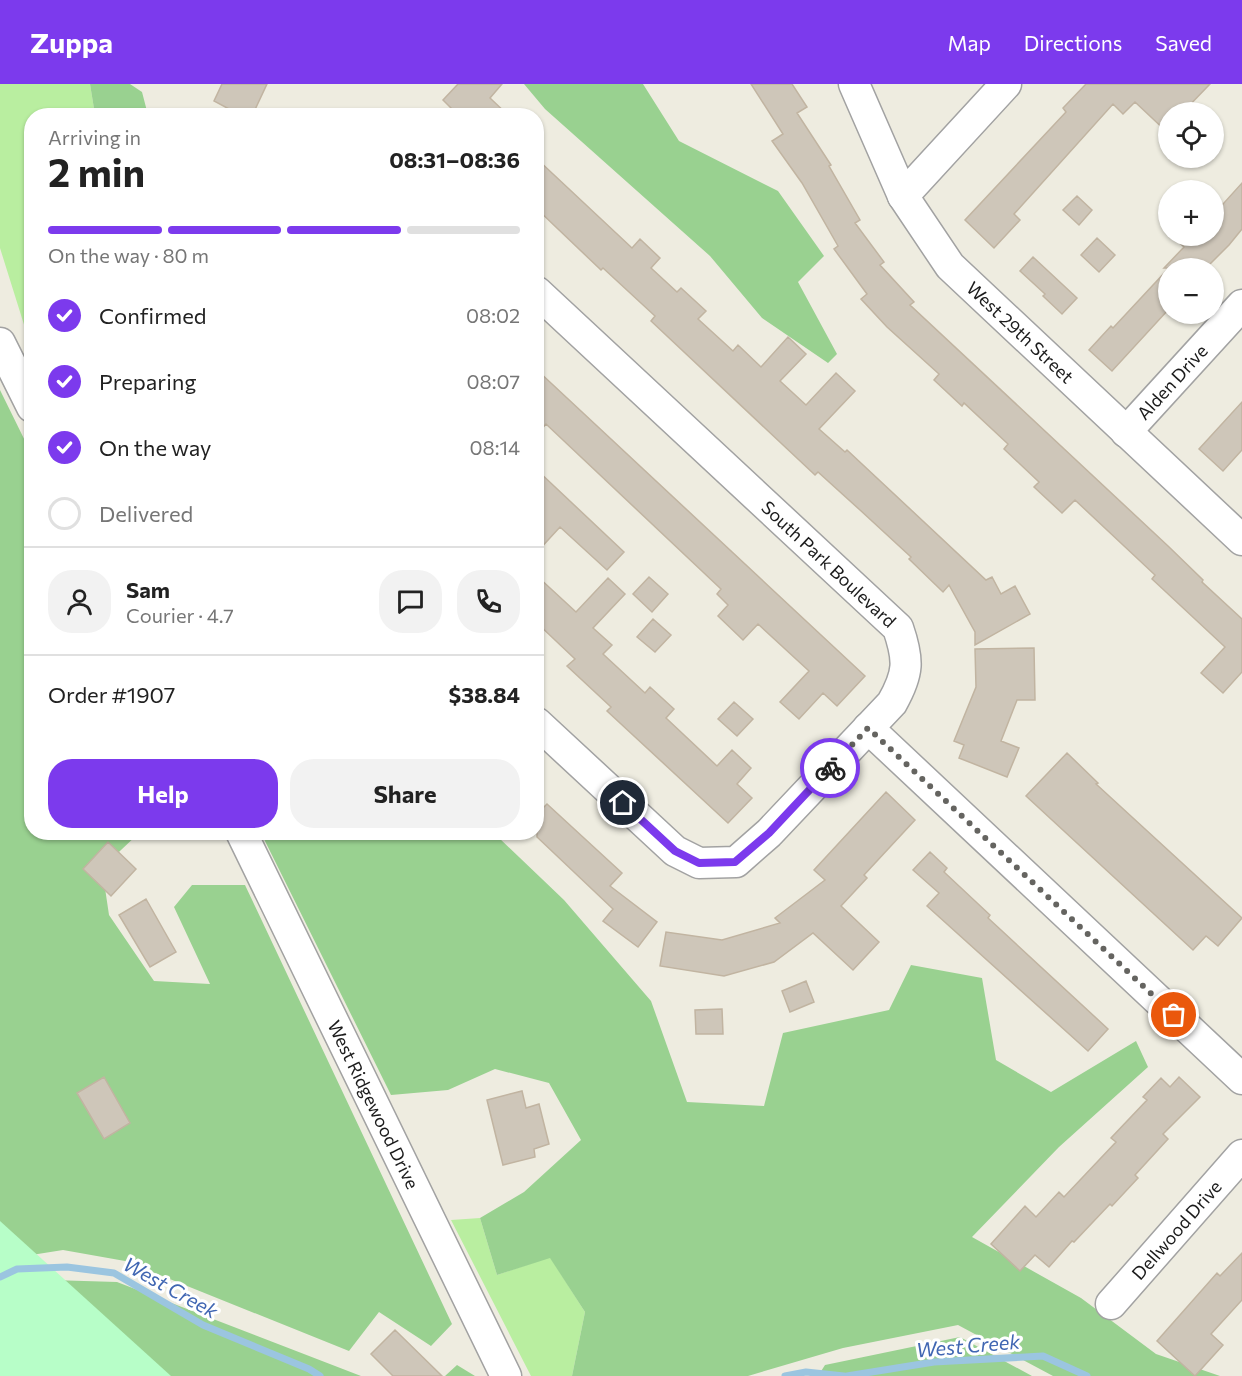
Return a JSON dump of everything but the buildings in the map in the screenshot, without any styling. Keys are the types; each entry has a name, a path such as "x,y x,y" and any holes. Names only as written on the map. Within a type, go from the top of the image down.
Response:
{"street":[{"name":"West 29th Street","path":"854,84 903,196 951,266 1242,540"},
{"path":"903,196 1006,84"},
{"name":"South Park Boulevard","path":"544,299 898,628 907,653 903,684 892,703 769,833 735,862 699,863 675,851 544,729"},
{"name":"Alden Drive","path":"1126,432 1242,305"},
{"path":"0,343 24,391"},
{"path":"868,728 1242,1079"},
{"name":"West Ridgewood Drive","path":"245,840 506,1376"},
{"name":"Dellwood Drive","path":"1111,1304 1242,1155"}],"green space":[{"path":"0,84 90,84 94,108 24,108 24,325 0,248"},
{"path":"90,84 130,84 142,92 146,108 94,108"},
{"path":"524,84 643,84 679,141 778,191 824,256 798,282 837,354 828,363 762,318 710,256 545,109"},
{"path":"0,390 24,439 24,840 132,840 102,868 109,915 154,981 210,984 174,907 192,885 245,885 452,1324 431,1346 379,1312 349,1351 125,1261 63,1250 0,1260"},
{"path":"264,840 501,840 564,900 651,1001 687,1102 764,1106 783,1033 889,1010 911,965 982,978 996,1060 1051,1092 1136,1041 1148,1067 1059,1147 972,1237 1081,1298 1156,1354 1220,1376 1053,1376 958,1325 843,1348 748,1376 572,1376 585,1312 550,1258 497,1275 480,1218 524,1192 581,1140 549,1083 495,1069 448,1090 391,1095"},
{"path":"480,1218 497,1275 550,1257 585,1312 572,1376 531,1376 451,1220"},
{"path":"0,1221 171,1376 0,1376"},
{"path":"18,1279 117,1282 361,1376 0,1376"},
{"path":"960,1337 1032,1376 818,1376 825,1365"},
{"path":"457,1365 475,1376 445,1376"}],"waterway":[{"name":"West Creek","path":"0,1277 17,1269 67,1267 114,1273 203,1325 309,1369 320,1376"},
{"name":"West Creek","path":"847,1376 934,1362 1043,1356 1087,1376"},
{"name":"West Creek","path":"785,1376 806,1372 844,1376"}],"way so far":[{"path":"830,768 868,728 1174,1015"}],"route":[{"path":"623,803 675,851 699,863 735,862 769,833 830,768"}]}
